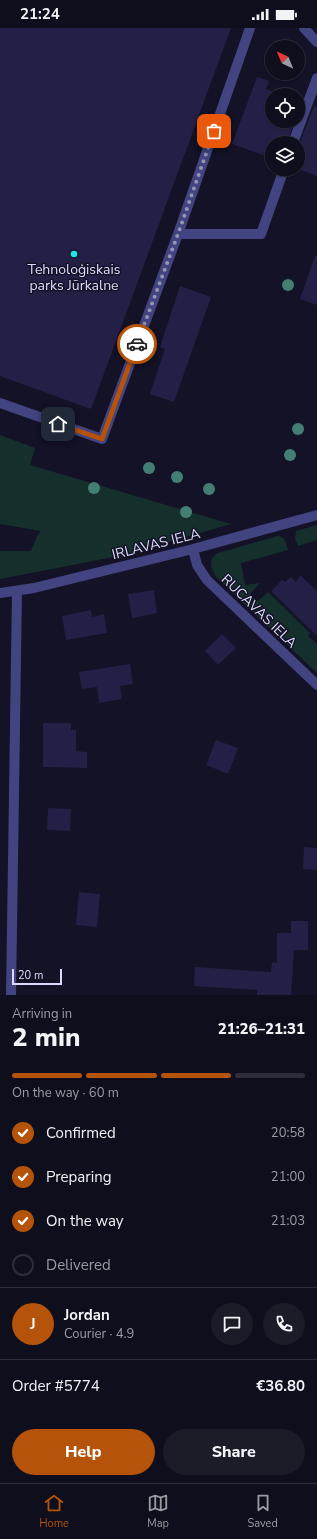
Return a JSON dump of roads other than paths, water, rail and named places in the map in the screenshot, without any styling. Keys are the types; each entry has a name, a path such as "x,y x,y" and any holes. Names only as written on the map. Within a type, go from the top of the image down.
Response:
{"street":[{"path":"0,403 102,439 178,234 250,28"},
{"path":"304,28 317,42"},
{"path":"296,136 317,78"},
{"path":"178,234 261,234 282,176"},
{"name":"IRLAVAS IELA","path":"0,593 17,591 193,549 317,515"},
{"name":"RUCAVAS IELA","path":"193,549 197,565 207,580 317,685"},
{"path":"11,995 17,591"}],"place":[{"name":"Tehnoloģiskais parks Jūrkalne","path":"74,254"}]}
